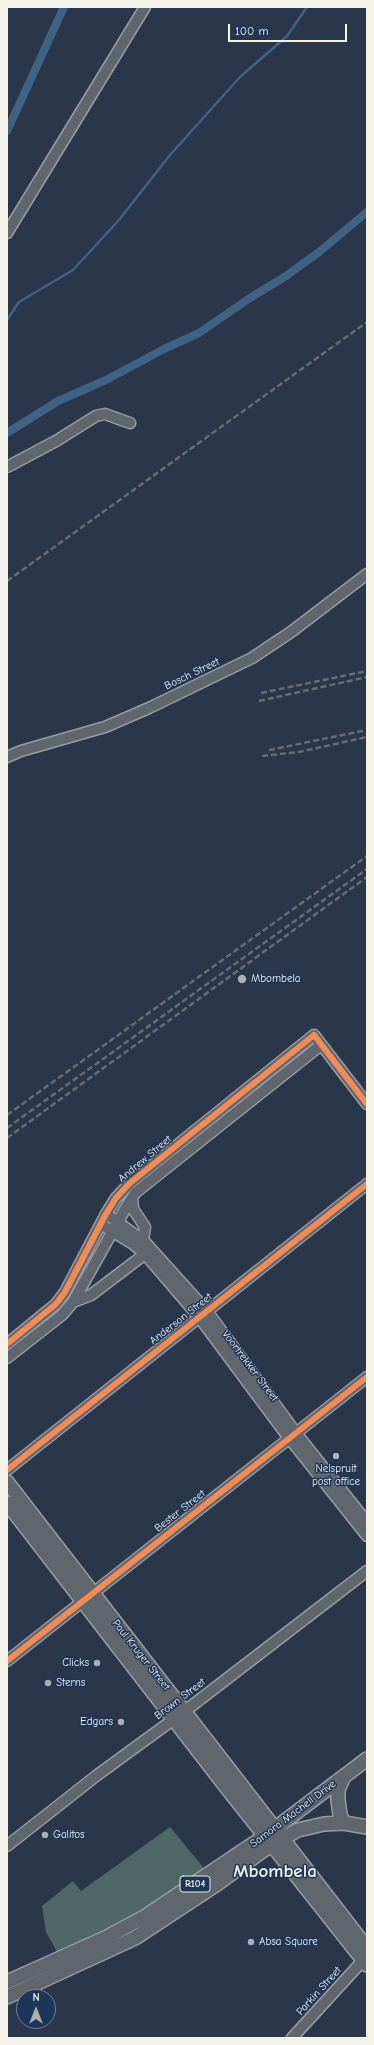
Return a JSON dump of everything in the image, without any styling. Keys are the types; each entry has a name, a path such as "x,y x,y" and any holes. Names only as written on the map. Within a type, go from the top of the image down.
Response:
{"main road":[{"name":"Paul Kruger Street","path":"7,1482 174,1719 274,1837"},
{"name":"Paul Kruger Street","path":"7,1503 185,1711 274,1837"},
{"name":"Samora Machell Drive","path":"7,1997 135,1938 217,1884 367,1758"},
{"path":"344,1776 338,1790 338,1800 340,1815 344,1823"},
{"name":"R104","path":"274,1837 309,1827 344,1823 367,1827"},
{"name":"Samora Machell Drive","path":"7,1982 105,1938 146,1916 274,1837"},
{"path":"274,1837 366,1957"}],"street":[{"path":"7,233 146,7"},
{"path":"7,467 56,441 96,416 105,414 130,423"},
{"name":"Bosch Street","path":"7,757 21,751 104,727 149,708 252,658 291,632 367,574"},
{"name":"Andrew Street","path":"7,1344 56,1304 65,1292 106,1214 116,1198 130,1183 314,1035 320,1045 139,1190 132,1198 73,1302 62,1314 7,1358"},
{"path":"320,1045 367,1104"},
{"name":"Anderson Street","path":"7,1470 367,1184"},
{"path":"132,1198 133,1209 145,1228 143,1240"},
{"name":"Voortrekker Street","path":"106,1214 116,1227 203,1314"},
{"name":"Voortrekker Street","path":"101,1224 116,1227 143,1240 203,1314 367,1536"},
{"path":"73,1302 91,1295 144,1254"},
{"name":"Bester Street","path":"7,1662 88,1596 367,1377"},
{"name":"Voortrekker Street","path":"293,1435 367,1522"},
{"name":"Brown Street","path":"7,1846 96,1776 185,1711 367,1571"},
{"name":"Parkin Street","path":"292,2038 318,2012 366,1957"}],"green space":[{"path":"170,1827 208,1873 170,1899 60,1957 46,1932 42,1906 73,1881 81,1891"}],"waterway":[{"path":"7,131 64,7"},
{"path":"7,320 19,302 73,270 119,220 170,155 240,77 287,36 307,7"},
{"path":"7,433 58,401 106,380 164,349 199,333 250,298 286,276 319,252 367,212"}],"railway":[{"path":"7,581 367,322"},
{"path":"261,693 367,671"},
{"path":"259,701 367,677"},
{"path":"269,750 367,730"},
{"path":"262,756 299,752 367,737"},
{"path":"7,1115 367,856"},
{"path":"7,1128 367,869"},
{"path":"7,1138 367,877"}],"cycle path":[{"path":"7,1344 56,1304 65,1292 106,1214 116,1198 130,1183 314,1035 367,1104"},
{"path":"7,1470 367,1184"},
{"path":"7,1661 367,1377"}],"place":[{"name":"Mbombela","path":"242,979"},
{"name":"Nelspruit post office","path":"336,1456"},
{"name":"Clicks","path":"97,1663"},
{"name":"Sterns","path":"48,1683"},
{"name":"Edgars","path":"121,1722"},
{"name":"Galitos","path":"45,1835"},
{"name":"Absa Square","path":"251,1942"}],"district":[{"name":"Mbombela","path":"275,1872"}]}
